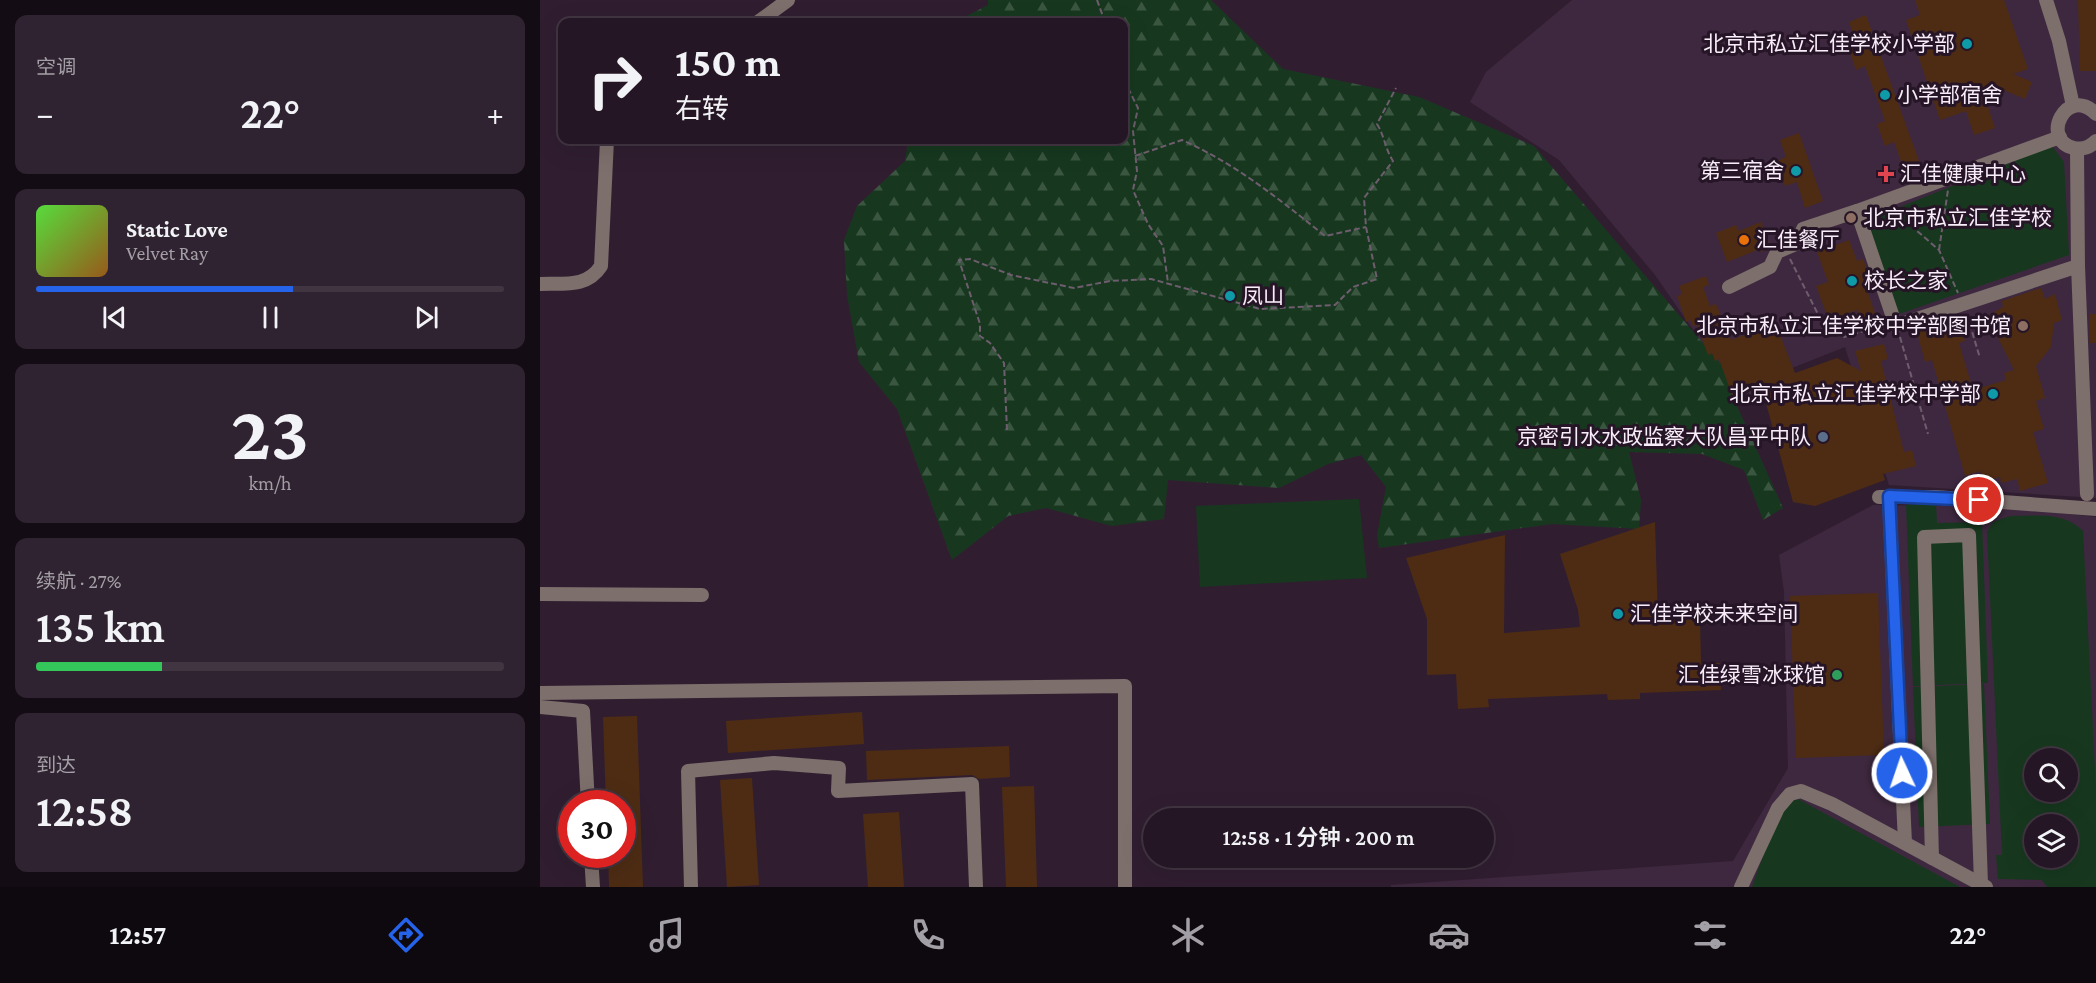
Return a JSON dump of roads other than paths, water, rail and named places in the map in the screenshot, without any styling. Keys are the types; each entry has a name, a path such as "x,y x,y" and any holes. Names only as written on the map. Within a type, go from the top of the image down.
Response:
{"street":[{"path":"764,18 789,0"},
{"path":"2046,0 2059,41 2073,106"},
{"path":"2096,114 2088,107 2073,106 2059,118 2060,137 2064,143 2077,149 2090,146 2096,141"},
{"path":"1728,287 1770,267 1777,252 1798,243 1803,229 2060,137"},
{"path":"540,284 578,283 594,278 601,266 607,144"},
{"path":"2077,149 2078,266 2087,494"},
{"path":"1857,211 1896,326 2078,266"},
{"path":"1905,843 1884,496 1935,497 2096,509"},
{"path":"1932,858 1924,537 1969,535 1983,886"},
{"path":"540,594 702,595"},
{"path":"540,693 1125,686 1125,887"},
{"path":"540,707 583,711 587,790"},
{"path":"691,887 688,771 774,762 839,768 838,791 972,784 976,887"},
{"path":"1741,887 1778,808 1790,794 1800,791 1814,794 1983,886"},
{"path":"592,868 593,887"}],"place":[{"name":"北京市私立汇佳学校小学部","path":"1967,44"},
{"name":"小学部宿舍","path":"1885,95"},
{"name":"第三宿舍","path":"1796,171"},
{"name":"汇佳健康中心","path":"1886,174"},
{"name":"北京市私立汇佳学校","path":"1851,218"},
{"name":"汇佳餐厅","path":"1744,240"},
{"name":"校长之家","path":"1852,281"},
{"name":"凤山","path":"1230,296"},
{"name":"北京市私立汇佳学校中学部图书馆","path":"2023,326"},
{"name":"北京市私立汇佳学校中学部","path":"1993,394"},
{"name":"京密引水水政监察大队昌平中队","path":"1823,437"},
{"name":"汇佳学校未来空间","path":"1618,614"},
{"name":"汇佳绿雪冰球馆","path":"1837,675"}]}
